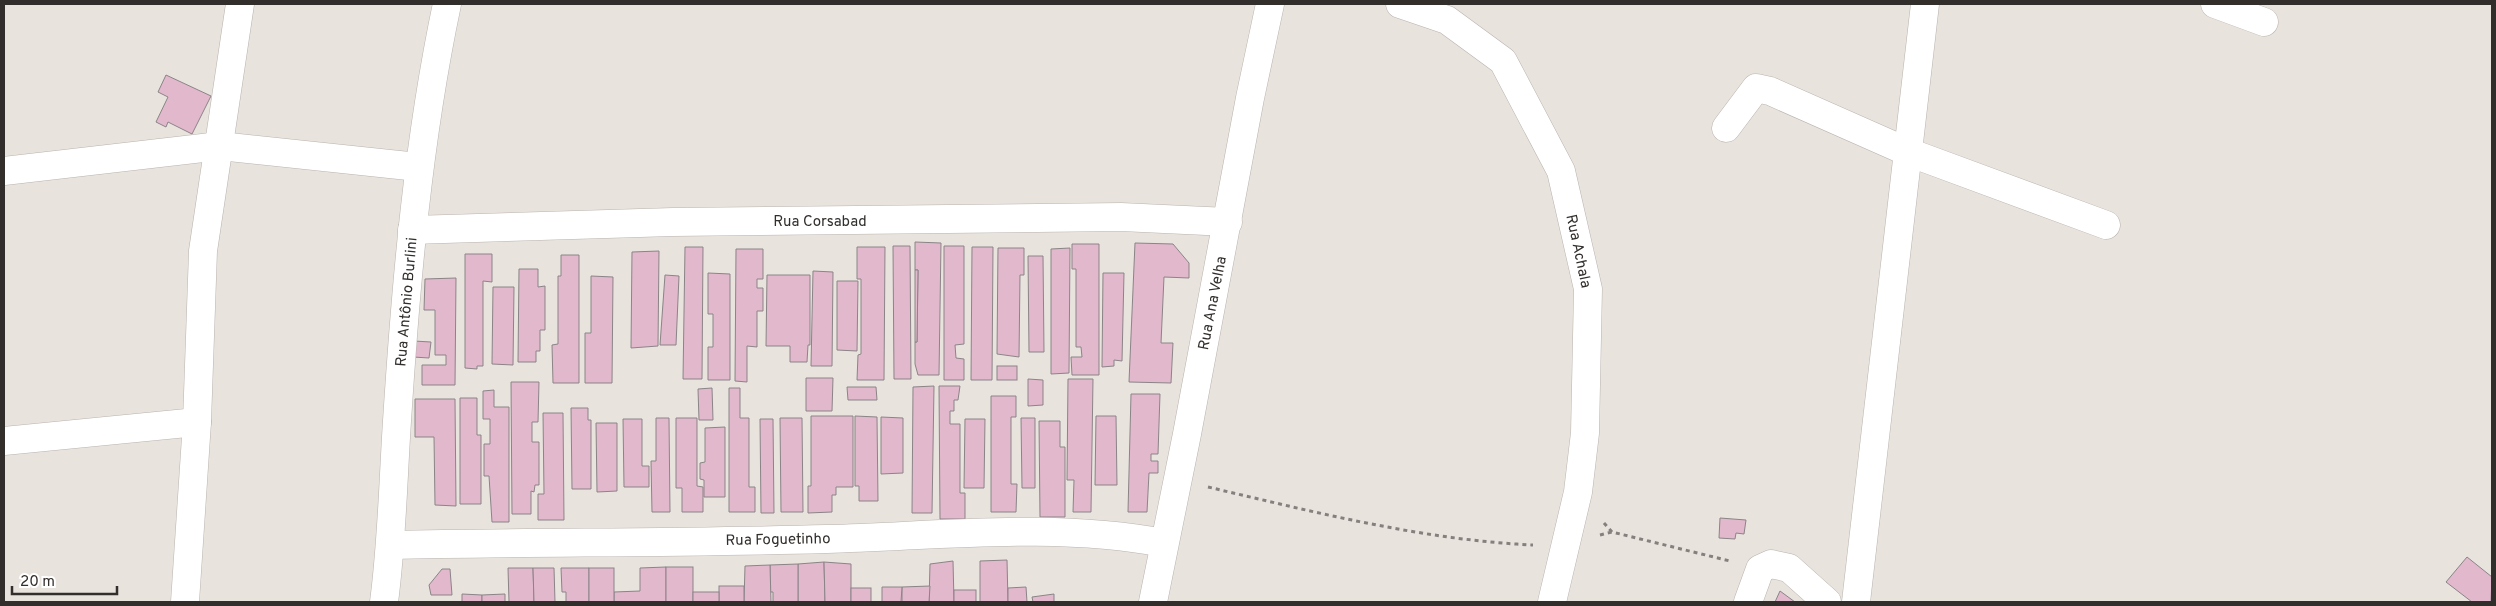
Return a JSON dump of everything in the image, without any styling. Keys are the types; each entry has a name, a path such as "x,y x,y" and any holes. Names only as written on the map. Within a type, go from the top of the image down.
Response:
{"street":[{"path":"185,602 197,422 203,251 240,4"},
{"name":"Rua Antônio Burlini","path":"384,602 391,545 396,422 418,167 436,56 447,4"},
{"name":"Rua Ana Velha","path":"1153,602 1228,222 1250,98 1270,4"},
{"name":"Rua Achala","path":"1400,4 1446,20 1503,61 1561,171 1588,289 1586,433 1578,492 1552,602"},
{"path":"1856,602 1925,4"},
{"path":"2215,4 2264,22"},
{"path":"1726,128 1756,88 1770,91 1908,152 2106,225"},
{"path":"4,172 220,146 418,167"},
{"name":"Rua Corsabad","path":"412,230 673,222 1121,217 1228,222"},
{"path":"4,441 197,422"},
{"name":"Rua Foguetinho","path":"391,545 825,539 1012,532 1135,538 1164,543"},
{"path":"1748,602 1760,569 1771,564 1789,568 1827,602"}],"path":[{"path":"1178,480 1272,502 1441,536 1531,545 1564,545"},
{"path":"1578,492 1612,532 1760,569"}],"building":[{"path":"166,75 211,96 192,134 168,122 166,127 156,122 168,97 158,92"},
{"path":"915,242 941,243 939,375 918,375 915,364 918,270 915,270"},
{"path":"1135,243 1173,244 1189,263 1189,278 1164,277 1161,343 1173,343 1171,383 1129,382"},
{"path":"1072,244 1099,244 1099,375 1072,375 1071,357 1082,357 1081,347 1076,347 1076,269 1072,269"},
{"path":"893,246 910,246 911,379 894,379"},
{"path":"944,246 964,246 964,344 955,345 956,358 964,359 964,380 944,380"},
{"path":"685,247 703,247 702,379 683,379"},
{"path":"857,247 885,247 884,380 857,380 858,355 861,354 861,279 857,279"},
{"path":"972,247 993,247 992,380 971,380"},
{"path":"998,248 1024,248 1024,275 1020,275 1019,357 997,354"},
{"path":"1070,248 1069,373 1051,374 1051,249"},
{"path":"736,249 763,249 763,279 757,279 757,288 763,288 763,311 757,311 757,347 747,346 747,382 735,381"},
{"path":"659,251 658,346 631,348 632,252"},
{"path":"465,254 492,254 492,282 483,281 483,366 477,366 477,369 465,368"},
{"path":"561,255 579,255 579,383 553,383 552,345 558,344 558,276 561,276"},
{"path":"1028,256 1043,256 1044,352 1029,352"},
{"path":"519,269 538,269 538,287 545,286 545,330 540,330 540,351 536,351 536,362 518,362"},
{"path":"915,270 918,270 917,342 915,342"},
{"path":"813,271 833,272 832,366 811,366"},
{"path":"708,273 730,274 730,380 708,380 708,347 713,347 713,314 708,314"},
{"path":"1103,273 1124,273 1122,361 1114,360 1114,366 1102,367"},
{"path":"665,275 679,276 676,345 660,345"},
{"path":"767,275 810,275 810,345 808,345 807,362 790,362 790,346 766,346"},
{"path":"591,276 613,277 612,383 585,383 585,333 591,333"},
{"path":"456,278 455,385 422,385 422,365 446,365 446,355 435,355 435,310 424,310 425,279"},
{"path":"837,281 858,281 857,351 837,350"},
{"path":"493,287 514,287 513,365 492,364"},
{"path":"414,341 431,342 429,358 413,357"},
{"path":"997,366 1017,366 1017,380 997,380"},
{"path":"806,378 833,378 832,411 806,411"},
{"path":"1028,379 1043,380 1043,405 1028,406"},
{"path":"1068,379 1093,379 1091,512 1073,512 1074,480 1067,480"},
{"path":"511,382 539,382 538,422 532,422 532,442 539,442 539,485 535,485 534,492 531,491 531,514 512,514"},
{"path":"934,386 932,513 912,513 913,387"},
{"path":"939,386 960,386 958,400 954,400 954,411 950,411 950,424 960,424 960,493 965,493 965,519 940,519"},
{"path":"847,387 876,387 877,400 848,400"},
{"path":"712,388 713,420 699,420 698,389"},
{"path":"729,388 740,388 740,418 749,418 749,487 755,487 755,512 729,512"},
{"path":"494,390 494,407 509,407 509,522 492,522 489,476 484,476 484,444 490,444 490,419 483,419 483,391"},
{"path":"1131,394 1160,394 1158,454 1151,454 1151,461 1158,461 1158,473 1149,473 1147,512 1128,512"},
{"path":"991,396 1016,396 1016,417 1011,417 1011,484 1017,484 1016,512 991,512"},
{"path":"460,398 477,398 477,435 481,435 481,504 460,504"},
{"path":"415,399 455,399 456,506 435,505 434,437 415,437"},
{"path":"571,408 588,408 588,420 591,420 591,489 572,489"},
{"path":"543,413 563,413 564,520 538,520 538,494 544,494"},
{"path":"811,416 853,416 853,487 836,487 836,495 832,495 832,512 808,513 808,486 811,486"},
{"path":"855,416 877,417 878,501 859,501 859,486 855,486"},
{"path":"1096,416 1116,416 1117,485 1095,485"},
{"path":"881,417 903,418 903,473 881,474"},
{"path":"656,418 669,418 670,512 652,512 651,461 656,461"},
{"path":"676,418 697,418 697,486 703,487 703,512 682,512 682,488 676,488"},
{"path":"780,418 802,418 803,512 781,512"},
{"path":"1021,418 1035,418 1035,488 1022,488"},
{"path":"623,419 642,419 642,466 649,466 649,487 624,487"},
{"path":"760,419 773,419 774,513 761,513"},
{"path":"965,419 985,419 984,488 964,488"},
{"path":"1039,421 1060,421 1060,447 1065,447 1065,517 1040,517"},
{"path":"596,423 617,423 617,491 597,492"},
{"path":"725,427 725,497 704,497 704,480 700,479 700,463 705,462 705,428"},
{"path":"1720,518 1746,520 1744,534 1736,533 1735,539 1719,538"},
{"path":"2467,557 2492,577 2491,602 2472,602 2446,582"},
{"path":"1007,560 1008,602 980,602 980,561"},
{"path":"953,561 954,602 929,602 930,564"},
{"path":"824,562 825,602 798,602 798,564"},
{"path":"824,562 851,564 851,602 825,602"},
{"path":"798,564 798,602 773,602 773,592 770,592 770,565"},
{"path":"770,565 771,602 744,602 745,566"},
{"path":"666,567 666,602 614,602 614,592 640,591 640,568"},
{"path":"666,567 693,567 693,602 666,602"},
{"path":"508,568 533,568 534,602 509,602"},
{"path":"533,568 554,568 555,602 534,602"},
{"path":"561,568 589,568 589,602 566,602 566,592 562,592"},
{"path":"589,568 614,568 614,602 589,602"},
{"path":"442,569 450,569 452,595 431,595 429,585"},
{"path":"719,586 744,586 744,602 719,602"},
{"path":"930,586 929,602 902,602 902,587"},
{"path":"882,587 902,587 901,602 882,602"},
{"path":"1026,587 1027,602 1008,602 1008,588"},
{"path":"851,588 871,588 871,602 851,602"},
{"path":"954,590 976,590 976,602 954,602"},
{"path":"1780,591 1795,602 1775,602"},
{"path":"693,592 719,592 719,602 693,602"},
{"path":"462,594 482,595 482,602 462,602"},
{"path":"505,594 505,602 482,602 482,595"},
{"path":"1054,594 1054,602 1033,602 1032,597"}]}
